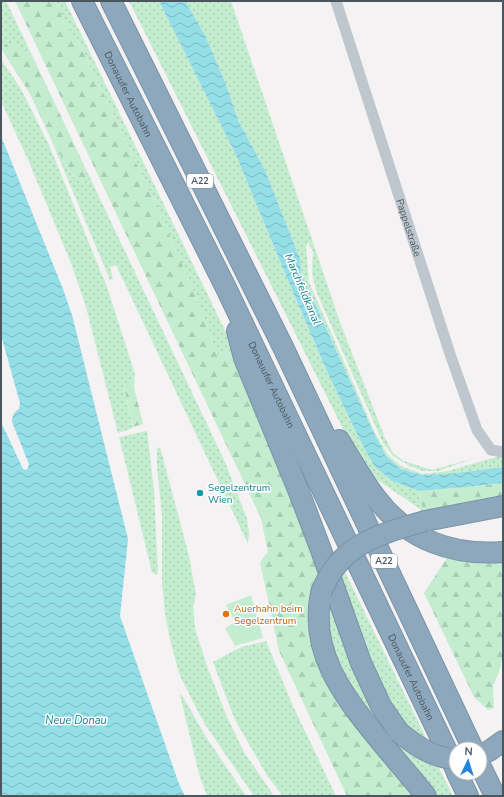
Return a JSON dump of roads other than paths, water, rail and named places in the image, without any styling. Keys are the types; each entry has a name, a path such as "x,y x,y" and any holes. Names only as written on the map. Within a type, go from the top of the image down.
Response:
{"highway":[{"name":"Donauufer Autobahn","path":"82,1 226,288 448,753"},
{"name":"A22","path":"110,1 296,374 469,741"},
{"path":"226,288 244,358 299,492 361,663 381,706 399,732 420,749 448,758"},
{"path":"296,374 368,486 386,510 397,520 418,535 455,550 472,553 503,552"},
{"path":"426,796 355,710 336,680 324,655 319,630 319,605 321,593 330,572 342,559 356,547 380,535 425,521 503,506"},
{"path":"488,751 503,741"},
{"name":"Donauufer Autobahn","path":"461,781 468,796"},
{"path":"488,781 495,796"}],"street":[{"name":"Pappelstraße","path":"336,1 450,354 477,430 491,450 503,452"}],"water":[{"name":"Marchfeldkanal","path":"159,1 185,1 205,35 225,82 238,120 265,170 300,259 301,273 372,429 386,456 401,469 422,475 448,474 503,467 503,483 419,491 392,481 374,466 326,369 236,155"},
{"name":"Neue Donau","path":"1,136 63,289 72,315 128,539 120,616 179,784 185,796 1,796 1,422 23,469 27,470 29,464 12,422 13,416 19,409 20,403 1,335"}],"place":[{"name":"Segelzentrum Wien","path":"200,493"},
{"name":"Auerhahn beim Segelzentrum","path":"226,614"}]}
